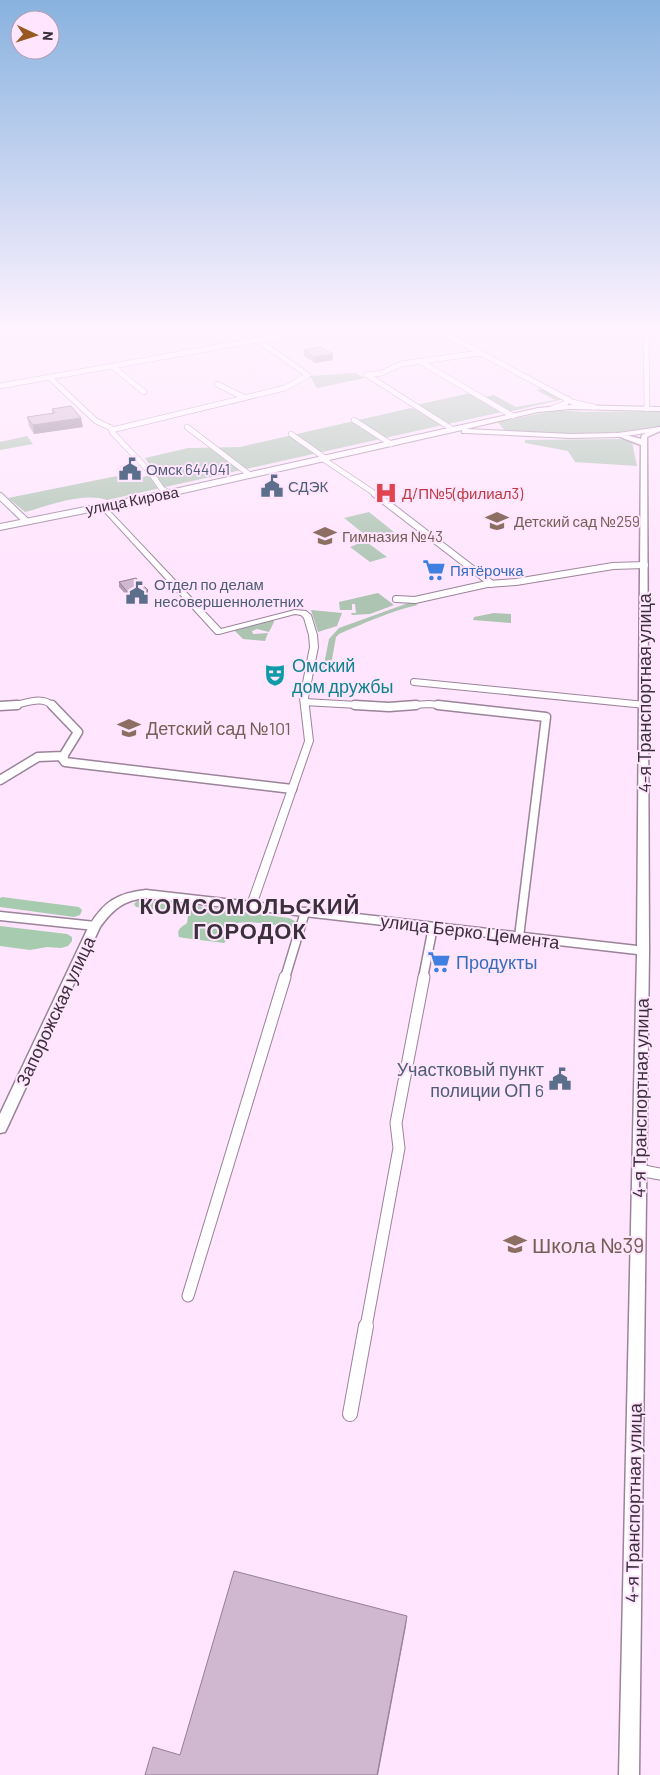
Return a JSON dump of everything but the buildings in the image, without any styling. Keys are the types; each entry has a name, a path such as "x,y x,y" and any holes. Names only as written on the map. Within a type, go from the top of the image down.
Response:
{"main road":[{"name":"улица Кирова","path":"0,527 170,493 529,413"},
{"path":"489,432 482,427 490,421"},
{"name":"улица Кирова","path":"439,433 464,431 571,436 618,435 659,429"},
{"path":"645,444 644,436 659,429"},
{"path":"618,435 632,438 645,444"},
{"name":"4-я Транспортная улица","path":"629,1775 643,951 645,444"},
{"name":"улица Берко Цемента","path":"118,899 146,894 643,951"},
{"name":"Запорожская улица","path":"0,1128 95,926 108,908 118,899"}],"street":[{"path":"87,413 96,421 109,426 150,472 162,489 170,493"},
{"path":"112,430 183,413"},
{"path":"426,413 452,429"},
{"path":"508,413 513,416"},
{"path":"354,420 391,444"},
{"path":"187,427 250,475"},
{"path":"291,434 389,503 492,584"},
{"path":"0,496 26,521"},
{"path":"103,507 219,632 295,612 303,613 308,617 314,648 304,702 309,741 251,907"},
{"path":"396,599 416,600 492,584 533,580 613,566 645,564"},
{"path":"414,682 645,705"},
{"path":"0,706 6,707 37,700 48,701 78,732 62,758 64,762 292,790"},
{"path":"304,702 389,707 429,704 546,717 519,937"},
{"path":"0,780 38,757 64,756"},
{"path":"188,1296 304,912"},
{"path":"0,916 95,926"},
{"path":"350,1414 399,1148 396,1123 433,927"},
{"path":"639,1170 660,1174"}],"green space":[{"path":"390,413 422,413 443,425 107,500 97,498 76,499 25,512 8,498 117,476 124,481 156,474 145,458 188,448 240,447"},
{"path":"429,413 498,413 448,424"},
{"path":"542,413 660,413 660,427 603,434 512,432 505,431 498,422"},
{"path":"27,436 33,444 0,450 0,442"},
{"path":"619,439 632,442 637,466 575,462 568,451 525,443 525,440"},
{"path":"369,512 394,532 369,538 344,518"},
{"path":"362,542 368,543 387,557 370,562 350,547"},
{"path":"378,593 394,605 370,614 352,615 351,613 356,613 355,604 352,604 352,610 340,610 339,602"},
{"path":"411,602 418,605 388,614 339,634 336,637 330,670 326,671 323,669 329,639 339,628"},
{"path":"311,610 342,613 337,626 318,632"},
{"path":"494,613 511,614 511,623 473,620 474,617"},
{"path":"273,619 274,622 269,632 257,629 252,631 253,634 268,633 265,641 243,639 235,631 236,629"},
{"path":"0,898 79,907 82,910 80,915 74,917 0,907"},
{"path":"143,899 289,918 295,921 296,924 290,928 262,923 238,923 230,926 226,931 227,940 224,943 184,938 179,937 178,932 187,923 188,916 183,913 136,907 134,904"},
{"path":"0,926 67,934 72,937 72,941 68,946 61,948 47,947 30,950 0,946"}],"place":[{"name":"Омск 644041","path":"130,469"},
{"name":"СДЭК","path":"272,486"},
{"name":"Д/П№5(филиал3)","path":"386,493"},
{"name":"Детский сад №259","path":"497,521"},
{"name":"Гимназия №43","path":"325,536"},
{"name":"Пятёрочка","path":"434,570"},
{"name":"Отдел по делам несовершеннолетних","path":"137,593"},
{"name":"Омский дом дружбы","path":"275,675"},
{"name":"Детский сад №101","path":"129,728"},
{"name":"Продукты","path":"439,962"},
{"name":"Участковый пункт полиции ОП 6","path":"560,1079"},
{"name":"Школа №39","path":"515,1244"}],"district":[{"name":"КОМСОМОЛЬСКИЙ ГОРОДОК","path":"250,918"}]}
